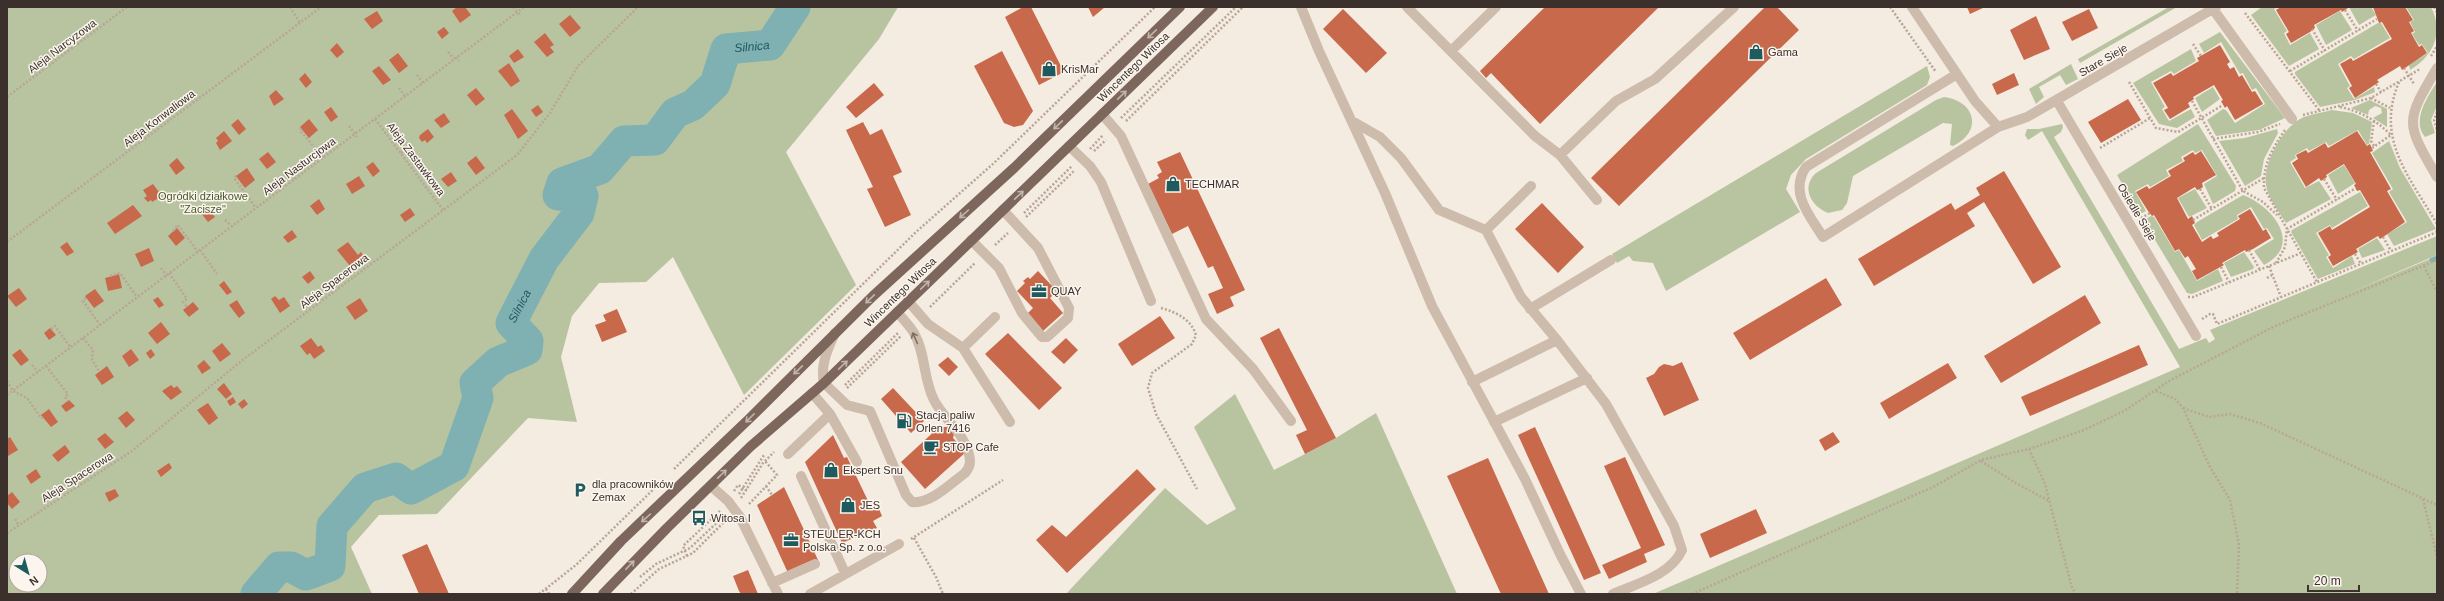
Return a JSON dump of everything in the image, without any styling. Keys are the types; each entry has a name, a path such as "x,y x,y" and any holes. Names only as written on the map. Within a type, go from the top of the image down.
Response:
{"main road":[{"name":"Wincentego Witosa","path":"572,594 621,541 835,333 916,256 1003,178 1180,7"},
{"name":"Wincentego Witosa","path":"603,594 778,421 824,382 1213,7"}],"street":[{"path":"1301,7 1319,51 1385,193 1432,306 1525,479 1560,554 1581,594"},
{"path":"1407,7 1534,136 1560,155 1597,200"},
{"path":"1451,51 1496,7"},
{"path":"1560,155 1616,101 1655,79 1734,7"},
{"path":"1912,7 1975,101 1998,127"},
{"path":"2215,8 2292,119"},
{"name":"Stare Sieje","path":"1943,83 1806,168 1800,176 1798,191 1802,203 1823,237 1998,127 2027,117 2057,101 2215,8"},
{"path":"2437,68 2416,104 2413,116 2414,134 2437,177"},
{"path":"1943,83 1957,74"},
{"name":"Osiedle Sieje","path":"2057,101 2196,336"},
{"path":"1102,114 1121,136 1206,319 1253,369 1291,421"},
{"path":"1352,121 1380,137 1401,158 1439,210 1486,230 1511,280 1530,309 1557,340 1606,404 1651,483 1674,526 1682,550 1678,558 1671,566 1613,594"},
{"path":"1070,146 1101,182 1150,301"},
{"path":"1486,230 1531,186"},
{"path":"972,240 999,268 1022,313 1045,338 1068,318 1069,308 1038,248 1003,210"},
{"path":"1530,309 1611,260"},
{"path":"908,301 928,324 963,348 1010,422"},
{"path":"835,333 824,361 824,382 847,405 870,411 906,495 912,502 919,503 929,499 965,473 969,467 970,460 968,449 962,437 934,401 915,334 897,312"},
{"path":"963,348 995,317"},
{"path":"1472,382 1557,340"},
{"path":"1494,422 1587,378"},
{"path":"812,393 830,414 857,462"},
{"path":"788,454 830,414"},
{"path":"801,476 845,573"},
{"path":"711,486 732,505 778,594"},
{"path":"810,594 899,544"},
{"path":"772,583 815,564"}],"path":[{"name":"Aleja Narcyzowa","path":"7,97 126,7"},
{"path":"290,7 300,23"},
{"name":"Aleja Konwaliowa","path":"7,242 321,7"},
{"path":"513,7 520,15"},
{"name":"Aleja Nasturcjowa","path":"7,395 100,325 110,320 137,298 142,296 168,274 233,227 294,179 299,178 356,135 375,118 524,7"},
{"name":"Aleja Spacerowa","path":"7,533 18,524 132,451 240,362 517,155 550,112 578,66 638,7"},
{"path":"1014,222 1236,7"},
{"path":"1890,7 1943,83"},
{"path":"2434,7 2437,12"},
{"path":"2345,10 2358,31"},
{"path":"2245,13 2319,110"},
{"path":"2290,71 2377,20"},
{"path":"2312,29 2325,50"},
{"path":"2193,44 2200,56"},
{"path":"448,52 459,61"},
{"path":"2213,139 2258,132 2319,110 2340,107 2371,98 2425,65"},
{"path":"2404,68 2414,84"},
{"path":"417,75 428,84"},
{"path":"2400,81 2390,108 2391,135 2395,151 2437,224"},
{"path":"2129,82 2156,128 2178,132 2223,105"},
{"path":"2376,84 2381,92"},
{"path":"399,88 405,96"},
{"path":"2371,98 2390,108"},
{"path":"2192,101 2242,190 2263,202 2279,217"},
{"path":"2340,107 2359,113 2374,121 2391,135"},
{"path":"2437,112 2434,120 2437,130"},
{"name":"Aleja Zastawkowa","path":"375,118 444,210"},
{"path":"2094,143 2098,149 2150,118"},
{"path":"2292,119 2268,156 2264,178 2264,188 2317,282"},
{"path":"2374,121 2372,141 2373,147 2391,135"},
{"path":"349,126 356,135"},
{"path":"301,128 300,130 325,157"},
{"path":"401,153 405,150"},
{"path":"288,172 294,179"},
{"path":"236,176 234,178 256,208"},
{"path":"2194,220 2264,178"},
{"path":"2324,178 2337,200"},
{"path":"2287,229 2356,188"},
{"path":"2200,189 2212,209"},
{"path":"2135,213 2139,219 2150,213"},
{"path":"225,220 233,227"},
{"path":"173,231 172,230 178,225 217,274"},
{"path":"2276,263 2285,247 2287,229"},
{"path":"2202,321 2203,318 2213,314 2217,324 2437,232"},
{"path":"2383,238 2391,251"},
{"path":"2249,250 2260,270"},
{"path":"2184,294 2193,297 2301,253"},
{"path":"2355,254 2361,264"},
{"path":"1692,594 1928,490 1981,460 2029,449 2084,430 2124,411 2169,381 2275,326 2437,260"},
{"path":"2269,266 2281,297"},
{"path":"2424,266 2437,292"},
{"path":"2221,267 2229,282"},
{"path":"161,268 168,274 186,299 182,302 187,307"},
{"path":"110,276 120,273 137,298"},
{"path":"2266,278 2272,275"},
{"path":"86,298 82,301 100,325"},
{"path":"1150,301 1156,307 1180,315 1190,324 1196,335 1192,344 1152,373 1148,388 1156,414 1197,489"},
{"path":"835,394 907,324"},
{"path":"52,330 55,326 71,348"},
{"path":"83,338 93,350 92,360 100,371"},
{"path":"32,364 38,372"},
{"path":"46,366 68,394 65,397 68,401"},
{"path":"7,380 13,390 27,398 41,418 43,417"},
{"path":"2156,391 2175,399 2183,408 2210,467 2230,500 2239,545 2237,594"},
{"path":"2183,408 2209,417 2230,414 2260,423 2437,505"},
{"path":"2029,449 2045,484 2072,588 2076,594"},
{"path":"687,556 683,546 723,508 732,505 742,487 765,454"},
{"path":"1981,460 2014,482 2049,501"},
{"path":"751,509 748,503 777,475 765,461"},
{"path":"899,544 914,538 1003,480"},
{"path":"631,594 659,569 693,553 731,516 732,505 738,484 747,490 732,505 722,518 690,548 656,564 637,580"},
{"path":"766,486 772,495"},
{"path":"2423,499 2437,557"},
{"path":"15,519 18,524"},
{"path":"914,538 943,594"},
{"path":"539,594 576,565 591,549"},
{"path":"546,589 549,594"}],"green space":[{"name":"Ogródki działkowe \"Zacisze\"","path":"7,7 898,7 879,39 786,152 856,285 744,395 673,257 646,282 599,283 572,316 561,357 577,422 528,418 437,514 379,515 351,547 372,594 7,594"},
{"path":"2169,7 2177,7 2080,63 2078,59"},
{"path":"2262,7 2278,7 2274,9 2287,31 2284,33 2290,45 2310,33 2319,49 2289,66 2251,15"},
{"path":"2349,7 2371,7 2376,15 2359,25"},
{"path":"2406,7 2431,7 2437,25 2431,51 2410,70 2409,65 2428,53 2422,44 2419,45 2412,34 2415,32 2410,22 2414,20"},
{"path":"2340,11 2352,30 2326,45 2316,25"},
{"path":"2378,23 2381,23 2390,38 2354,59 2351,56 2338,64 2350,86 2347,88 2354,99 2374,87 2375,92 2355,100 2320,107 2295,72"},
{"path":"2220,32 2285,118 2259,130 2216,136 2207,120 2223,109 2226,110 2235,123 2265,104 2256,88 2252,90 2243,73 2240,74 2221,42 2204,53 2199,44"},
{"path":"2191,49 2196,61 2174,74 2171,71 2151,82 2165,107 2162,109 2169,121 2191,109 2195,117 2177,128 2159,124 2133,83"},
{"path":"2071,64 2078,79 2066,85 2060,75 2039,87 2044,97 2036,104 2029,89"},
{"path":"1927,66 1930,77 1927,85 1806,159 1791,175 1786,189 1800,212 1666,291 1653,263 1633,261 1629,256 1617,263 1612,254"},
{"path":"2437,82 2437,106 2431,120 2435,133 2425,137 2421,131 2420,116 2429,94"},
{"path":"2213,87 2220,99 2202,112 2195,98"},
{"path":"1944,97 1963,104 1969,111 1972,118 1972,125 1969,133 1963,140 1953,146 1950,145 1952,124 1943,123 1853,176 1847,203 1842,210 1828,213 1816,206 1812,201 1808,190 1811,178 1816,173 1936,100"},
{"path":"2370,100 2387,109 2387,127 2373,118 2382,113 2381,108 2375,106 2369,110 2368,115 2351,108"},
{"path":"2332,110 2353,113 2372,122 2369,144 2367,145 2358,130 2329,146 2326,142 2309,151 2307,148 2295,155 2296,158 2290,162 2305,188 2319,181 2331,199 2286,223 2274,205 2267,190 2266,177 2270,158 2280,139 2293,124 2307,116"},
{"path":"2062,124 2063,127 2061,132 2054,137 2179,349 2206,338 2209,343 2215,339 2210,330 2437,236 2437,255 2349,293 2437,256 2437,594 1653,594 2180,367 2042,131 2028,140 2025,135 2027,129 2039,129"},
{"path":"2198,124 2236,186 2235,191 2213,204 2204,184 2217,176 2202,150 2195,153 2193,150 2181,157 2183,161 2166,170 2169,176 2150,187 2148,184 2135,191 2146,211 2140,214 2117,175"},
{"path":"2277,129 2278,133 2264,159 2261,176 2245,186 2219,141 2245,138"},
{"path":"2389,141 2400,168 2436,229 2394,246 2387,234 2407,222 2389,192 2393,189 2372,153"},
{"path":"2344,165 2355,183 2338,194 2328,175"},
{"path":"2195,189 2207,208 2189,217 2178,198"},
{"path":"2360,192 2368,206 2332,228 2330,225 2316,233 2329,255 2326,257 2333,268 2352,256 2355,264 2318,279 2291,232 2292,230"},
{"path":"2243,195 2254,200 2273,216 2283,237 2282,247 2276,256 2264,265 2254,251 2274,239 2267,228 2264,229 2251,207 2237,215 2238,219 2202,240 2194,225"},
{"path":"2151,216 2154,217 2175,252 2179,250 2197,281 2218,269 2223,281 2192,294 2187,293 2143,220"},
{"path":"2377,238 2385,250 2362,258 2358,249"},
{"path":"2244,252 2254,267 2253,269 2231,277 2224,263"},
{"path":"1235,394 1274,470 1336,438 1376,413 1457,594 1066,594 1165,488 1207,525 1236,509 1194,427"}],"building":[{"path":"457,7 465,7 471,15 460,23 452,11"},
{"path":"1023,7 1031,7 1064,72 1039,85 1005,17"},
{"path":"1088,7 1105,7 1093,17"},
{"path":"1545,7 1659,7 1540,124 1491,73 1486,78 1480,71"},
{"path":"1765,7 1777,7 1799,30 1619,206 1591,178"},
{"path":"1967,7 1985,7 1970,14"},
{"path":"2281,7 2348,8 2342,12 2341,10 2314,25 2315,28 2310,32 2291,43 2286,34 2289,32 2276,10"},
{"path":"2373,7 2405,7 2413,20 2409,22 2414,31 2411,33 2419,47 2422,45 2427,53 2402,70 2400,66 2377,80 2379,82 2355,98 2349,88 2352,86 2340,64 2351,58 2353,61 2392,39 2382,22 2379,23"},
{"path":"1343,9 1387,53 1366,73 1323,29"},
{"path":"2089,9 2098,28 2072,41 2062,22"},
{"path":"377,11 383,21 372,29 364,19"},
{"path":"570,15 581,28 570,37 559,24"},
{"path":"2036,16 2050,49 2024,60 2010,30"},
{"path":"444,27 449,33 442,39 437,32"},
{"path":"545,33 554,45 550,47 554,52 547,57 534,42"},
{"path":"337,43 344,52 337,58 330,50"},
{"path":"2220,45 2230,62 2227,64 2230,69 2234,67 2239,77 2242,75 2252,92 2255,91 2263,104 2235,120 2227,106 2225,108 2221,101 2223,100 2214,85 2193,97 2194,99 2188,103 2190,107 2170,119 2164,110 2168,108 2153,83 2171,73 2173,76 2199,61 2197,58"},
{"path":"518,49 524,57 514,63 509,56"},
{"path":"1002,51 1033,111 1023,125 1014,127 1004,123 974,66"},
{"path":"398,53 408,66 399,73 389,60"},
{"path":"509,63 520,81 511,87 498,71"},
{"path":"379,66 391,80 383,85 372,71"},
{"path":"305,73 312,82 306,88 299,79"},
{"path":"2014,73 2019,85 1997,95 1992,84"},
{"path":"874,83 884,95 856,118 846,107"},
{"path":"476,88 485,99 476,106 467,95"},
{"path":"276,90 284,99 274,106 269,96"},
{"path":"2128,99 2141,120 2101,143 2088,122"},
{"path":"538,105 543,112 536,117 531,110"},
{"path":"331,107 338,117 331,122 324,112"},
{"path":"512,109 528,131 518,139 504,115"},
{"path":"444,113 450,122 441,128 434,120"},
{"path":"238,119 246,129 239,135 231,125"},
{"path":"309,119 318,130 309,138 300,127"},
{"path":"863,122 870,135 882,129 902,172 893,176 911,215 885,227 867,189 873,187 846,130"},
{"path":"428,129 434,137 427,143 425,140 422,142 419,138 420,135"},
{"path":"224,131 232,141 220,150 216,143 218,141 216,138"},
{"path":"2357,131 2367,146 2370,144 2373,151 2370,152 2391,189 2387,191 2405,222 2380,239 2378,236 2356,249 2358,252 2333,266 2328,257 2331,255 2318,233 2330,226 2332,230 2370,207 2360,190 2357,191 2354,185 2356,184 2344,164 2326,175 2327,177 2321,181 2319,178 2306,187 2292,163 2298,159 2296,155 2306,150 2308,153 2325,143 2328,148"},
{"path":"2201,151 2216,175 2202,183 2203,187 2200,189 2197,190 2195,187 2177,198 2188,219 2192,216 2195,223 2192,225 2202,242 2211,236 2213,239 2219,236 2217,233 2240,219 2238,216 2250,209 2263,231 2266,229 2271,238 2253,249 2246,252 2245,250 2222,263 2224,265 2197,280 2192,271 2196,269 2188,256 2185,258 2179,249 2175,251 2154,215 2152,216 2148,211 2136,192 2147,186 2149,189 2171,176 2168,171 2185,161 2183,158 2193,152 2195,155"},
{"path":"268,152 276,162 267,169 259,159"},
{"path":"1180,152 1245,290 1230,297 1234,306 1217,314 1208,294 1223,288 1213,266 1208,268 1188,226 1172,234 1148,184 1159,178 1157,175 1162,172 1157,162"},
{"path":"476,156 485,168 476,175 467,163"},
{"path":"177,158 185,168 176,175 169,165"},
{"path":"373,162 380,171 373,177 366,167"},
{"path":"247,168 255,180 245,188 236,176"},
{"path":"2004,171 2061,267 2033,284 1984,202 1967,213 1975,226 1874,286 1858,259 1951,203 1955,210 1980,195 1976,188"},
{"path":"451,172 457,181 448,187 441,179"},
{"path":"359,176 365,186 352,194 346,184"},
{"path":"153,184 162,196 152,202 151,200 148,202 144,198 147,196 143,190"},
{"path":"319,199 325,209 317,215 310,206"},
{"path":"1542,203 1584,247 1558,273 1515,229"},
{"path":"133,205 142,216 115,234 107,223"},
{"path":"208,208 215,217 208,222 201,213"},
{"path":"410,208 415,215 405,222 400,215"},
{"path":"177,228 185,238 176,246 168,236"},
{"path":"292,230 297,237 288,243 283,237"},
{"path":"67,242 74,252 67,256 60,247"},
{"path":"348,242 358,255 361,252 364,257 350,266 337,250"},
{"path":"149,248 154,261 141,267 135,254"},
{"path":"310,271 315,278 308,284 302,277"},
{"path":"1038,271 1054,288 1050,291 1053,295 1050,298 1063,313 1043,331 1028,313 1033,308 1017,291 1025,283 1023,281 1028,277 1030,279"},
{"path":"119,274 122,288 108,291 105,278"},
{"path":"1826,278 1842,305 1750,360 1733,333"},
{"path":"224,281 232,292 227,295 219,285"},
{"path":"19,288 27,299 16,307 7,296"},
{"path":"95,289 104,301 94,308 85,296"},
{"path":"2085,295 2101,323 2001,383 1984,356"},
{"path":"275,296 279,300 284,297 290,306 280,313 271,299"},
{"path":"158,297 164,305 159,308 153,300"},
{"path":"360,298 368,311 355,320 346,307"},
{"path":"237,300 245,313 239,318 229,305"},
{"path":"193,302 199,309 189,317 183,310"},
{"path":"617,309 627,332 602,342 595,325 606,321 603,315"},
{"path":"1160,316 1175,338 1132,366 1118,344"},
{"path":"161,322 170,334 157,344 148,333"},
{"path":"50,328 56,335 49,340 44,333"},
{"path":"1279,328 1336,438 1305,454 1296,435 1307,430 1260,338"},
{"path":"1008,333 1062,388 1039,410 985,354"},
{"path":"311,338 318,347 321,345 325,351 314,359 310,353 307,355 300,346"},
{"path":"1066,338 1078,350 1064,364 1051,352"},
{"path":"222,343 231,354 220,362 212,351"},
{"path":"2139,345 2148,365 2030,416 2021,397"},
{"path":"20,349 29,360 21,366 12,355"},
{"path":"131,349 139,360 129,367 122,356"},
{"path":"151,349 155,355 150,359 146,353"},
{"path":"948,357 958,367 949,376 938,365"},
{"path":"204,360 211,368 202,374 197,366"},
{"path":"1682,362 1699,400 1664,416 1646,378 1654,374 1659,367 1664,364 1673,366"},
{"path":"1948,363 1957,378 1889,419 1880,403"},
{"path":"107,366 114,377 102,385 95,375"},
{"path":"224,383 232,394 226,399 217,389"},
{"path":"171,385 174,388 177,386 182,392 171,400 162,391"},
{"path":"893,388 924,421 911,433 881,399"},
{"path":"233,397 236,402 230,406 227,401"},
{"path":"244,399 248,404 242,409 238,404"},
{"path":"69,400 75,406 66,412 61,406"},
{"path":"208,403 218,418 209,425 197,410"},
{"path":"49,409 58,422 51,427 41,415"},
{"path":"127,411 135,420 126,428 118,418"},
{"path":"939,427 948,427 954,434 953,438 966,452 925,489 901,462"},
{"path":"1535,427 1601,573 1584,580 1518,435"},
{"path":"1833,432 1840,442 1825,451 1819,440"},
{"path":"105,433 114,442 105,449 97,439"},
{"path":"833,435 844,458 847,457 870,505 876,502 882,516 873,521 877,528 842,543 805,462"},
{"path":"10,437 18,450 8,456 7,439"},
{"path":"65,445 70,452 58,462 52,455"},
{"path":"1625,457 1665,545 1644,554 1647,562 1609,579 1602,565 1641,548 1604,466"},
{"path":"1488,458 1549,594 1501,594 1447,476"},
{"path":"169,463 172,468 161,477 157,471"},
{"path":"36,469 41,477 31,484 26,476"},
{"path":"1137,469 1156,489 1067,573 1036,540 1052,525 1066,537"},
{"name":"STEULER-KCH Polska Sp. z o.o.","path":"784,487 818,560 788,573 757,505"},
{"path":"115,489 119,496 109,502 105,493"},
{"path":"12,492 20,502 12,509 7,503 7,496"},
{"path":"1756,509 1767,533 1710,558 1700,534"},
{"path":"427,544 449,594 419,594 402,555"},
{"path":"748,570 758,594 741,594 739,591 733,576"}],"waterway":[{"name":"Silnica","path":"256,594 279,567 291,567 306,575 330,566 332,526 365,488 396,478 411,489 454,466 478,398 475,383 498,362 527,350 528,341 511,323 544,259 579,213 583,196 558,195 562,183 600,169 624,141 655,140 675,113 693,105 715,84 726,49 770,45 795,7"},
{"path":"2432,260 2437,258"}],"place":[{"name":"Gama","path":"1756,52"},
{"name":"KrisMar","path":"1049,69"},
{"name":"TECHMAR","path":"1173,184"},
{"name":"QUAY","path":"1039,291"},
{"name":"Stacja paliw Orlen 7416","path":"904,421"},
{"name":"STOP Cafe","path":"931,447"},
{"name":"Ekspert Snu","path":"831,470"},
{"name":"dla pracowników Zemax","path":"580,490"},
{"name":"JES","path":"848,505"},
{"name":"Witosa I","path":"699,518"},
{"name":"STEULER-KCH Polska Sp. z o.o.","path":"791,540"}]}
